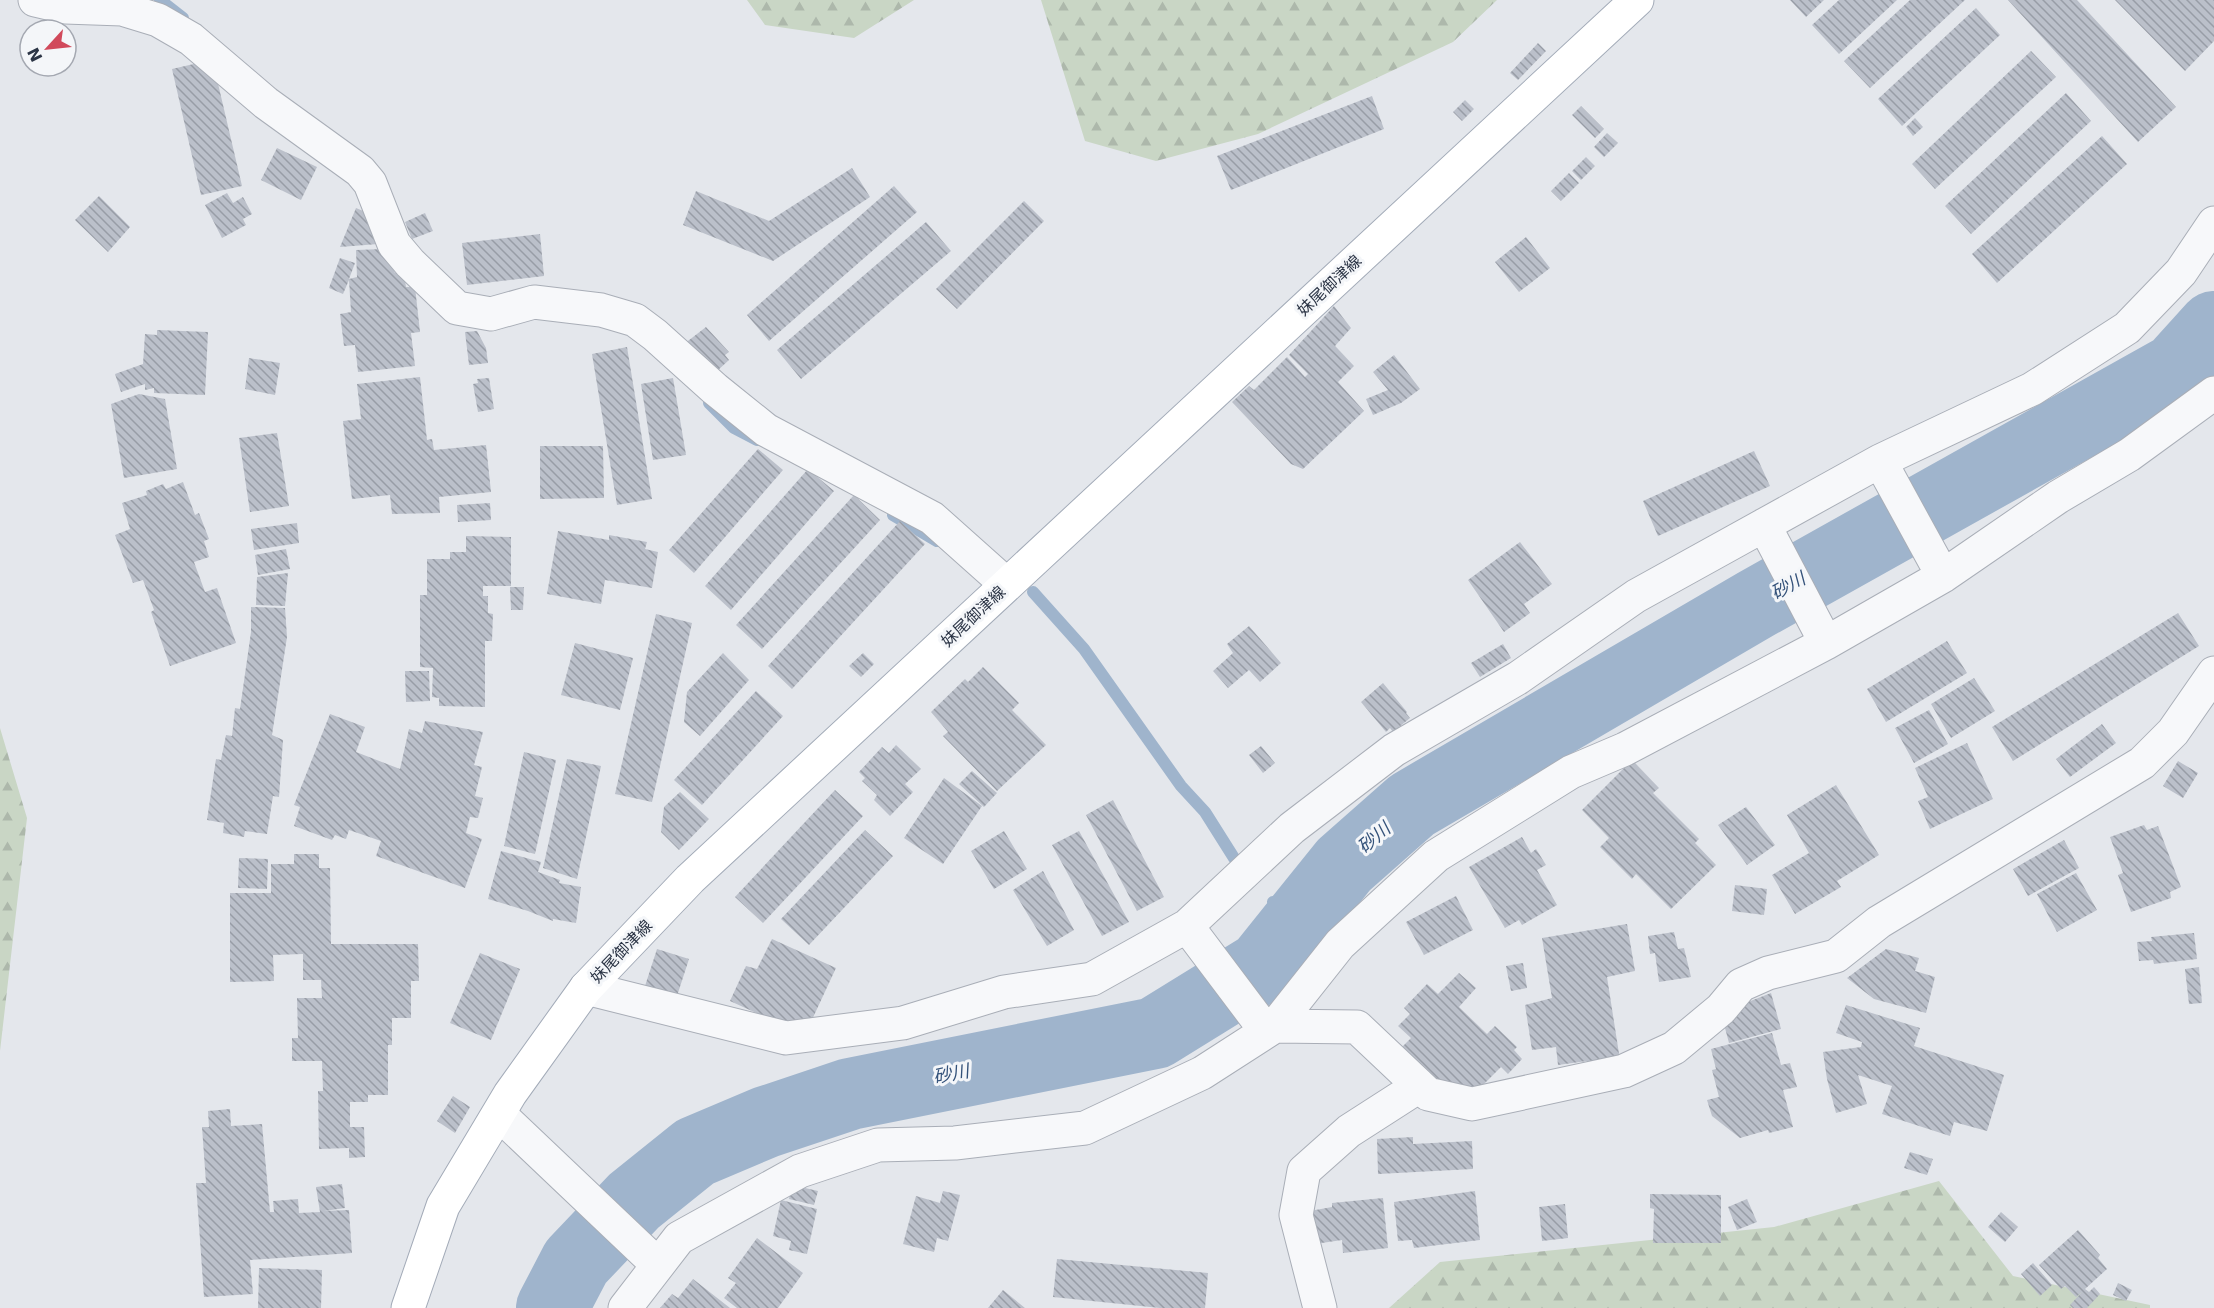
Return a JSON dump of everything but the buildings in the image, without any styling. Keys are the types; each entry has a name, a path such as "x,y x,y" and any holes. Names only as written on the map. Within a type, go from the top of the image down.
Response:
{"main road":[{"name":"妹尾御津線","path":"408,1308 443,1206 510,1094 586,988 690,879 1637,0"}],"street":[{"path":"35,0 65,6 122,9 158,21 191,39 266,103 360,171 370,183 394,244 410,263 457,308 491,314 534,302 601,310 634,320 655,335 715,389 766,430 932,518 1006,584"},
{"path":"586,988 786,1038 903,1023 1004,992 1092,979 1187,926 1292,828 1394,750 1518,678 1636,597 1880,461 2032,388 2127,328 2181,272 2214,223"},
{"path":"625,1308 679,1238 800,1171 878,1145 955,1143 1084,1128 1202,1073 1271,1029 1340,944 1436,856 1571,772 1625,749 1826,643 1943,576 2058,497 2129,455 2214,393"},
{"path":"1880,461 1943,576"},
{"path":"1764,525 1826,643"},
{"path":"1271,1029 1357,1027 1428,1094 1472,1104 1624,1071 1674,1048 1721,1009 1741,985 1767,973 1836,956 1879,922 2142,763 2173,732 2214,673"},
{"path":"1187,926 1271,1029"},
{"path":"1320,1308 1296,1215 1304,1171 1349,1131 1419,1086"},
{"path":"499,1114 658,1265"}],"green space":[{"path":"747,0 914,0 854,38 765,25"},
{"path":"1041,0 1497,0 1453,42 1258,134 1156,161 1085,141"},
{"path":"0,728 27,818 0,1051"},
{"path":"1939,1181 2013,1276 2150,1305 2150,1308 1389,1308 1440,1262 1774,1227"}],"waterway":[{"path":"160,0 183,18"},
{"name":"砂川","path":"552,1308 576,1262 634,1201 695,1152 766,1122 850,1094 1155,1033 1262,967 1344,865 1412,805 1756,604 2176,369 2214,327"},
{"path":"709,403 734,428 757,440"},
{"path":"893,515 937,541"},
{"path":"1033,592 1084,649 1181,786 1205,812 1234,858"},
{"path":"1273,902 1294,926"}]}
